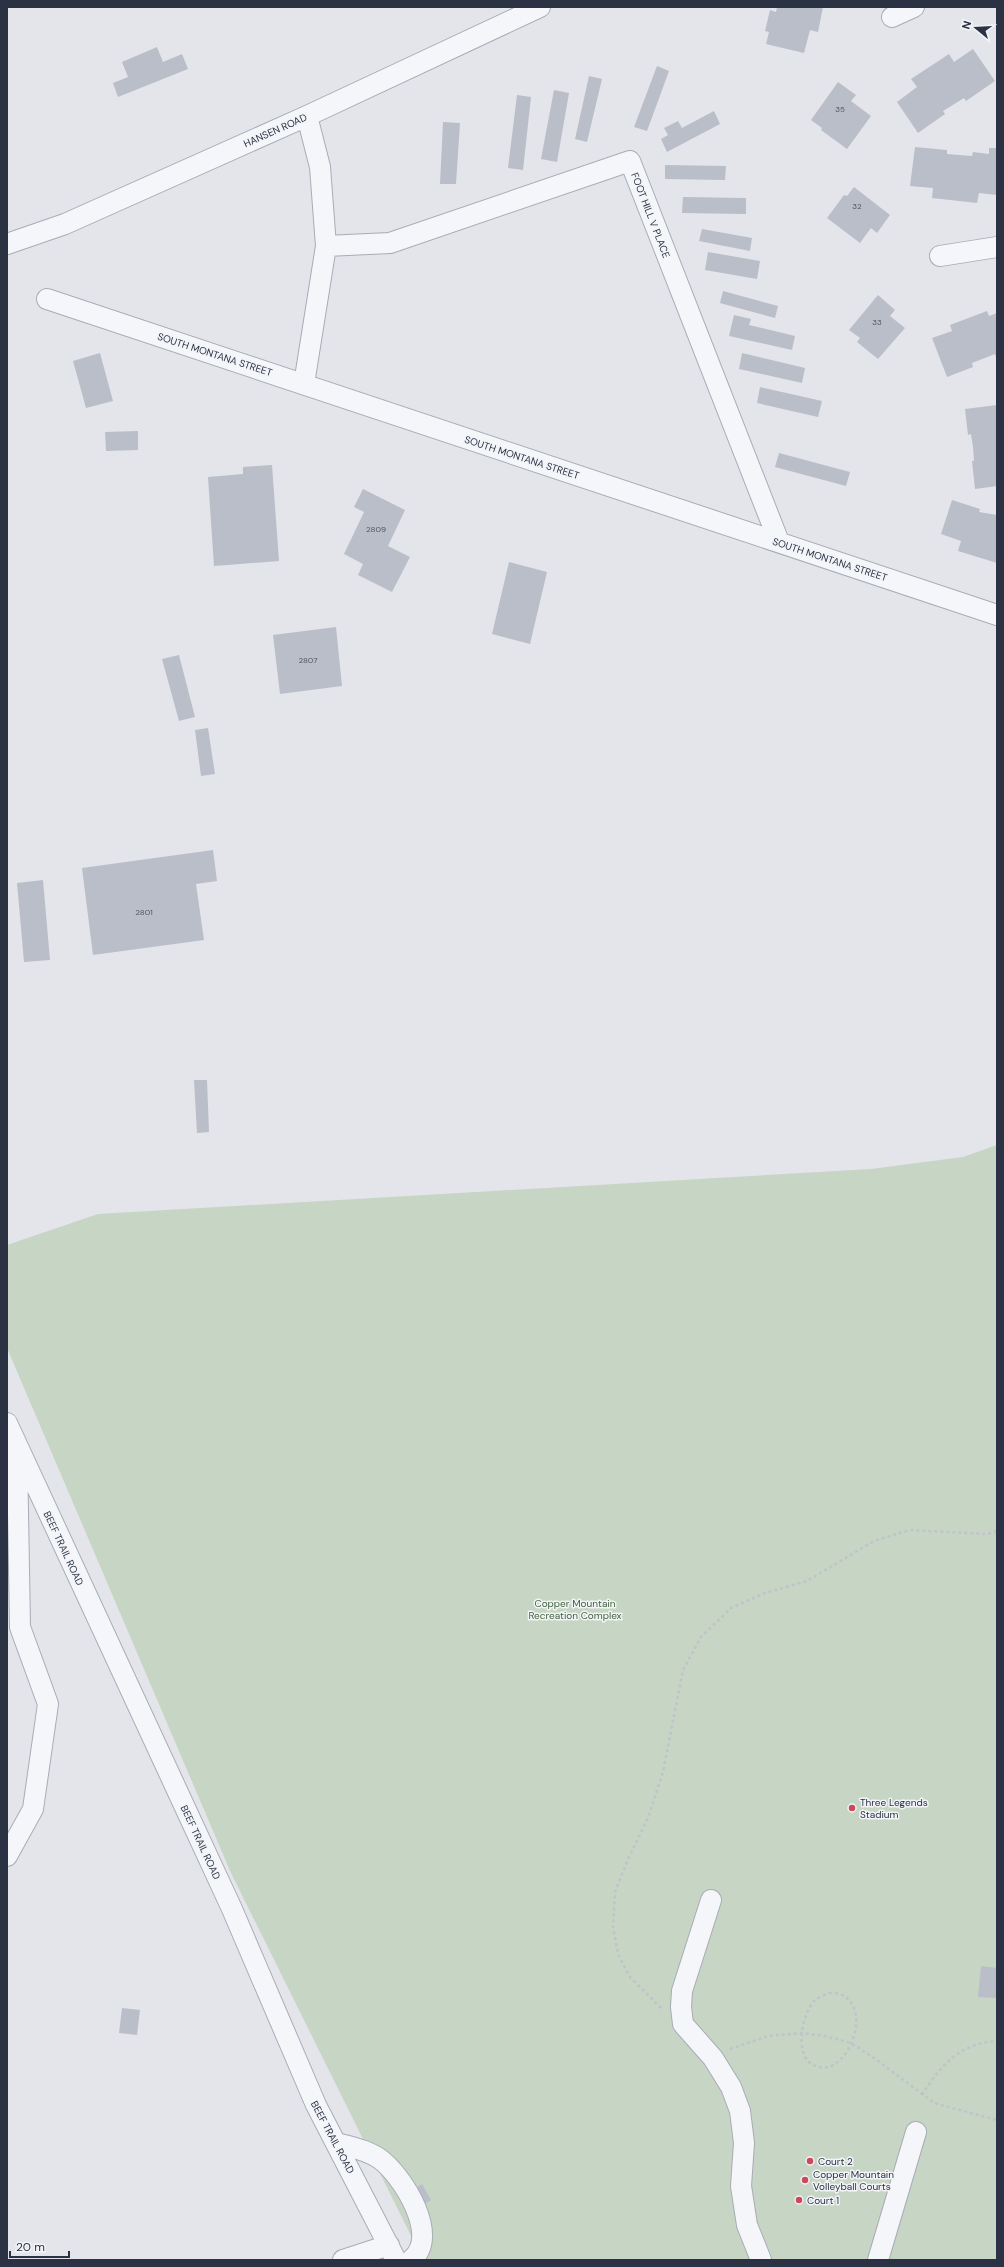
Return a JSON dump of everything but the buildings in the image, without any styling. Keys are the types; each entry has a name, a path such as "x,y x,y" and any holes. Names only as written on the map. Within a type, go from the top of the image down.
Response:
{"street":[{"name":"HANSEN ROAD","path":"7,244 65,224 306,116 540,7"},
{"path":"892,17 914,7"},
{"path":"304,384 326,246 320,166 306,116"},
{"name":"FOOT HILL V PLACE","path":"326,246 390,243 630,162 779,542"},
{"path":"940,256 997,247"},
{"name":"SOUTH MONTANA STREET","path":"47,298 997,615"},
{"name":"BEEF TRAIL ROAD","path":"7,1423 232,1909 316,2105 392,2253"},
{"path":"7,1856 33,1810 48,1704 15,1636 20,1627 17,1446"},
{"path":"711,1900 682,1991 681,2007 683,2024 713,2058 731,2087 740,2111 744,2143 741,2186 747,2225 761,2260"},
{"path":"878,2260 916,2132"},
{"path":"336,2143 367,2152 379,2159 396,2176 422,2223 422,2245 411,2260"},
{"path":"343,2260 392,2253"}],"path":[{"path":"683,2024 646,1995 629,1976 618,1954 613,1927 615,1892 628,1859 648,1818 663,1772 683,1670 701,1637 731,1608 765,1593 807,1581 874,1541 910,1530 987,1534 997,1531"},
{"path":"829,1993 844,1996 853,2007 857,2021 851,2043 846,2054 837,2063 819,2067 809,2062 803,2052 802,2033 806,2013 815,2000 829,1993"},
{"path":"713,2058 737,2045 768,2036 802,2033 825,2036 851,2043 877,2060 934,2103 997,2120"},
{"path":"922,2095 936,2072 960,2052 972,2045 997,2041"}],"green space":[{"name":"Copper Mountain Recreation Complex","path":"997,1145 997,2260 423,2260 231,1873 7,1348 7,1245 98,1214 871,1169 963,1157"}],"place":[{"name":"Three Legends Stadium","path":"852,1808"},
{"name":"Court 2","path":"810,2161"},
{"name":"Copper Mountain Volleyball Courts","path":"805,2180"},
{"name":"Court 1","path":"799,2200"}]}
